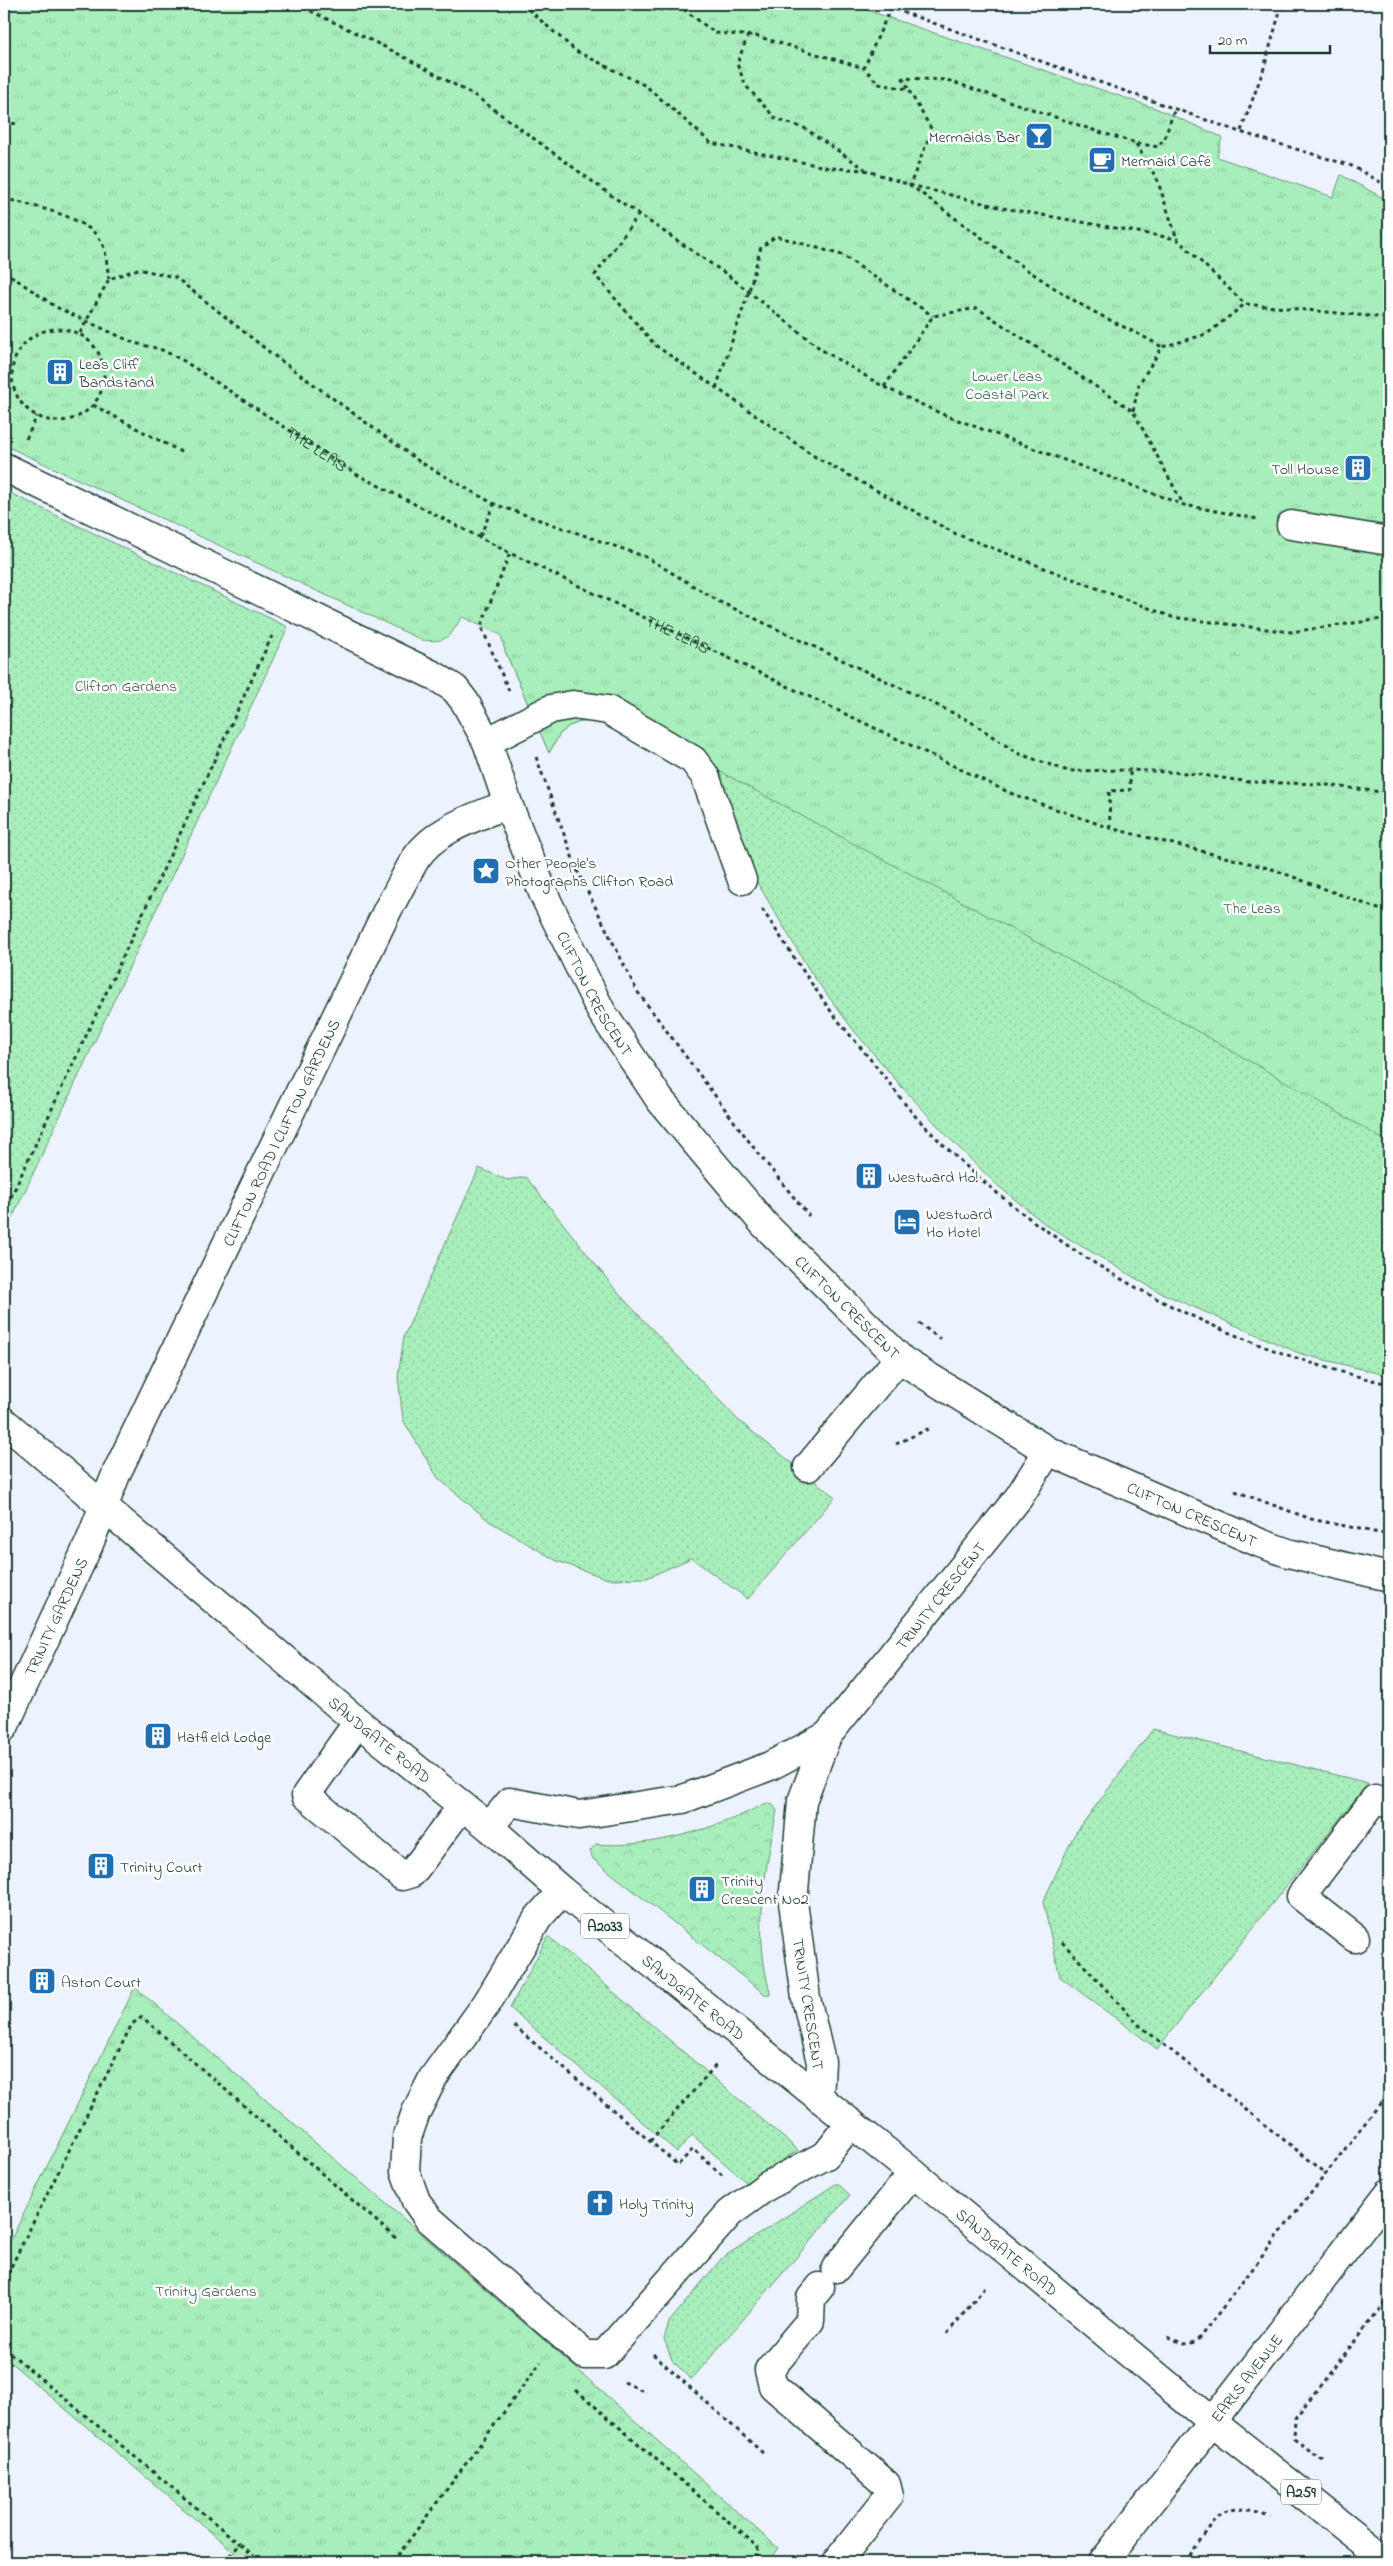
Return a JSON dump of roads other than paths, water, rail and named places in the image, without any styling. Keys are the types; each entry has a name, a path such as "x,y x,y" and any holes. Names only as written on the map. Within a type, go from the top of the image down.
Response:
{"main road":[{"path":"4,467 435,676 455,689 466,702 487,742 508,804"},
{"path":"1291,525 1389,542"},
{"path":"487,742 551,709 573,705 608,710 693,760 705,776 742,880"},
{"name":"CLIFTON CRESCENT","path":"508,804 544,895 601,1011 660,1100 764,1224 900,1358 1048,1451 1260,1543 1288,1553 1389,1577"},
{"name":"CLIFTON ROAD | CLIFTON GARDENS","path":"105,1505 117,1472 388,909 417,857 436,838 466,821 508,804"},
{"path":"808,1467 900,1358"},
{"name":"SANDGATE ROAD","path":"4,1422 105,1505 358,1722 489,1827 562,1891 851,2123 1212,2422 1389,2562"},
{"name":"TRINITY CRESCENT","path":"819,2098 821,2062 806,1998 793,1902 802,1801 827,1736 1019,1497 1048,1451"},
{"name":"TRINITY GARDENS","path":"4,1726 105,1505"},
{"path":"358,1722 306,1795 402,1876 412,1873 462,1806"},
{"name":"TRINITY CRESCENT","path":"489,1827 510,1802 579,1815 683,1799 770,1766 827,1736"},
{"path":"1355,1938 1301,1896 1375,1799 1389,1804"},
{"path":"562,1891 538,1918 488,2004 440,2067 416,2112 407,2138 405,2171 416,2201 428,2218 586,2354 604,2355 730,2213 748,2199 826,2155 851,2123"},
{"path":"836,2562 889,2496 886,2484 773,2386 769,2370 810,2321 811,2298 912,2173"},
{"name":"EARLS AVENUE","path":"1103,2562 1389,2193"}],"place":[{"name":"Mermaids Bar","path":"1039,136"},
{"name":"Mermaid Café","path":"1102,160"},
{"name":"Leas Cliff Bandstand","path":"60,372"},
{"name":"Toll House","path":"1358,468"},
{"name":"Other People's Photographs Clifton Road","path":"486,871"},
{"name":"Westward Ho!","path":"869,1176"},
{"name":"Westward Ho Hotel","path":"907,1222"},
{"name":"Hatfield Lodge","path":"158,1736"},
{"name":"Trinity Court","path":"101,1866"},
{"name":"Trinity Crescent No2","path":"702,1889"},
{"name":"Aston Court","path":"42,1981"},
{"name":"Holy Trinity","path":"600,2203"}],"park label":[{"name":"Lower Leas Coastal Park","path":"1007,384"},
{"name":"Clifton Gardens","path":"126,685"},
{"name":"The Leas","path":"1252,907"},
{"name":"Trinity Gardens","path":"206,2290"}]}
